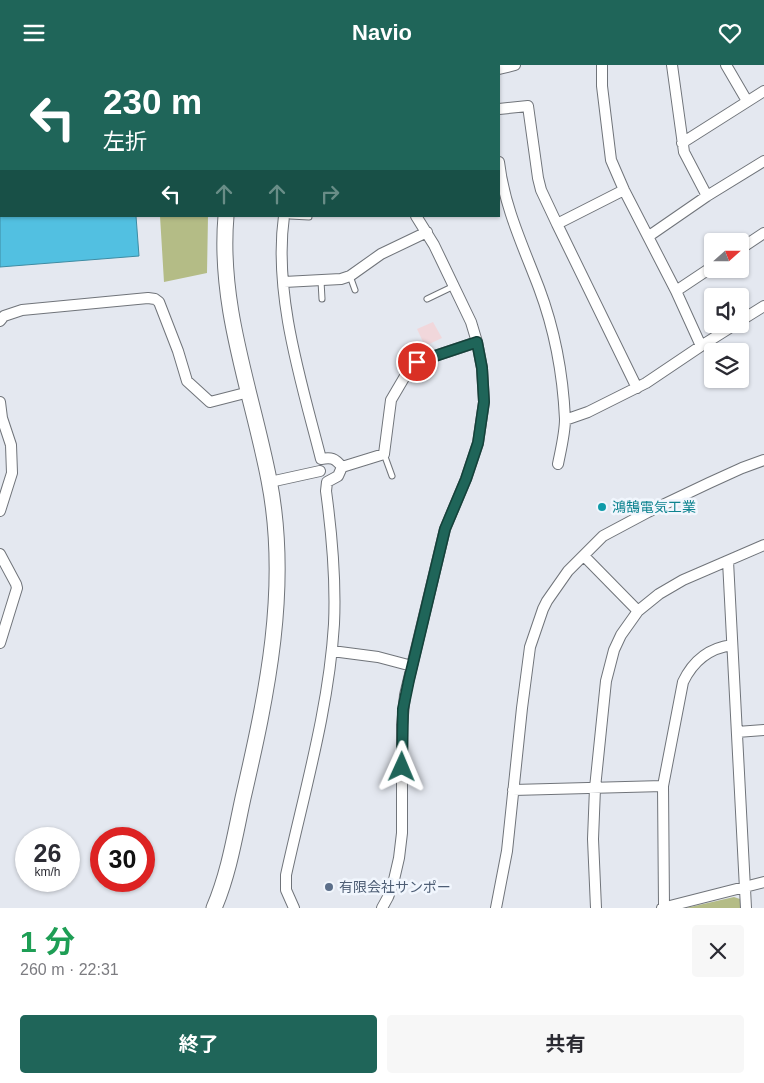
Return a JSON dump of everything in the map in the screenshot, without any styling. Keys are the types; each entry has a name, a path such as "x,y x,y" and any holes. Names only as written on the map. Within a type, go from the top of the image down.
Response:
{"street":[{"path":"500,69 515,65"},
{"path":"602,65 602,86 612,160 624,190 649,235 701,346"},
{"path":"672,65 684,151 706,196"},
{"path":"726,65 747,101"},
{"path":"682,143 764,91"},
{"path":"500,109 528,106 541,190 638,388"},
{"path":"649,235 706,196 764,161"},
{"path":"500,168 508,207 540,290 552,328 557,352 565,420 558,464"},
{"path":"556,224 624,190"},
{"path":"214,908 226,874 256,743 272,657 278,592 276,530 270,482 226,287 224,262 226,217"},
{"path":"284,217 282,252 289,326 321,459 320,471 327,483 326,491 332,542 335,597 332,651 324,704 286,875 286,890 294,908"},
{"path":"382,908 390,891 399,858 402,833 403,709 445,529 466,479 478,443 484,402 482,368 471,322 434,245 417,217"},
{"path":"284,282 320,281 350,276 376,257 427,233"},
{"path":"749,243 764,233"},
{"path":"676,291 704,272"},
{"path":"0,321 22,309 148,298 156,299 178,351 187,381 210,402 249,392"},
{"path":"749,315 764,306"},
{"path":"565,420 588,412 638,388 722,333"},
{"path":"327,483 338,476 342,467 384,454 391,400 411,366 417,362 477,342"},
{"path":"0,402 2,418 11,445 12,473 0,511"},
{"path":"321,459 335,459 342,467"},
{"path":"496,908 507,851 530,647 547,601 568,571 603,537 626,523 742,468 764,460"},
{"path":"270,482 320,471"},
{"path":"596,908 593,839 595,788 606,681 614,650 621,635 638,611 659,594 683,580 764,545"},
{"path":"0,554 17,588 0,643"},
{"path":"584,556 638,611"},
{"path":"728,561 746,908"},
{"path":"732,645 714,649 703,655 688,671 683,683 663,786 663,908 764,882"},
{"path":"332,651 378,657 412,666"},
{"path":"737,732 764,731"},
{"path":"513,790 663,786"}],"lane":[{"path":"350,276 354,290"},
{"path":"320,281 322,299"},
{"path":"427,299 454,286"},
{"path":"384,454 392,476"}],"shaded area":[{"path":"433,322 442,338 425,346 417,329"}],"green space":[{"path":"160,217 208,217 207,273 164,282"},
{"path":"734,897 740,899 741,908 686,908"}],"water":[{"path":"0,217 136,217 139,256 0,267"}],"place":[{"name":"鴻鵠電気工業","path":"602,507"},
{"name":"有限会社サンポー","path":"329,887"}],"route":[{"path":"402,767 402,725 405,695 445,529 466,479 478,443 484,402 482,368 477,342 417,362"}]}
